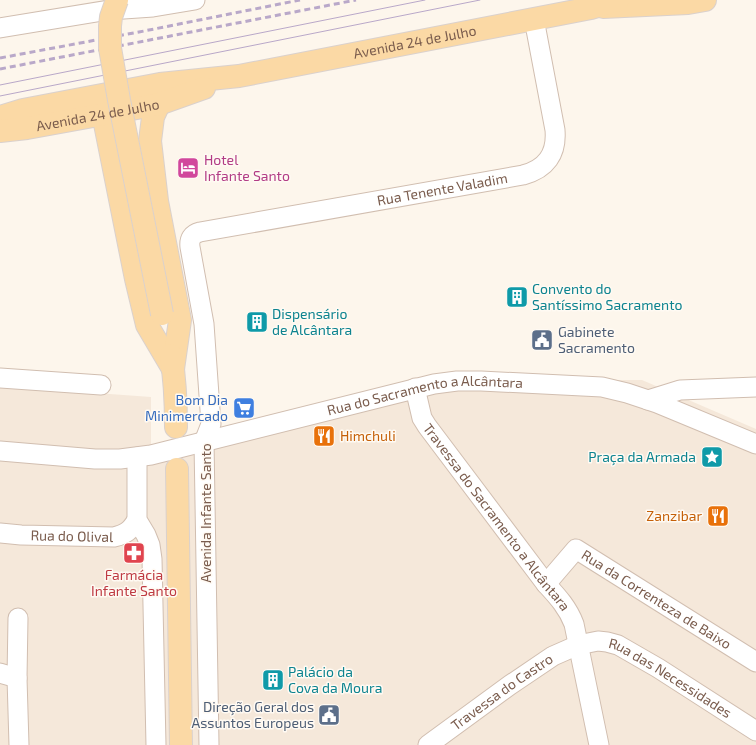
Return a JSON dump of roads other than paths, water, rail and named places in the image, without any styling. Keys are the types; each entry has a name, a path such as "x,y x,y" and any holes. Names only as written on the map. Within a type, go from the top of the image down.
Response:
{"main road":[{"name":"Avenida 24 de Julho","path":"0,117 23,110 159,94 239,76 592,8 618,0"},
{"name":"Avenida 24 de Julho","path":"592,8 688,3 705,0"},
{"path":"108,4 111,17 109,35 110,48 119,100 173,368 176,427"},
{"path":"159,94 153,117 150,141 157,200 180,320 173,368"},
{"name":"Avenida 24 de Julho","path":"0,131 27,128 103,114 159,94"},
{"path":"103,114 147,325 173,368"},
{"name":"Avenida Infante Santo","path":"177,469 181,745"}],"street":[{"path":"0,28 108,4 153,7 195,0"},
{"name":"Rua Tenente Valadim","path":"192,237 194,234 200,232 532,173 549,160 554,150 556,140 534,19"},
{"name":"Avenida Infante Santo","path":"192,237 190,240 190,247 204,324 211,424 204,442 209,745"},
{"path":"0,378 101,385"},
{"name":"Rua do Sacramento a Alcântara","path":"0,452 95,459 120,459 144,456 414,388 446,382 481,381 602,387 648,400"},
{"path":"648,400 680,390 756,387"},
{"name":"Travessa do Sacramento a Alcântara","path":"414,388 422,418 427,426 546,584 564,604 570,614 574,624 599,745"},
{"path":"648,400 756,444"},
{"path":"144,456 137,520 150,545 152,559 156,745"},
{"name":"Rua do Olival","path":"0,533 21,535 114,537 123,535 132,529 137,520"},
{"name":"Rua da Correnteza de Baixo","path":"546,584 576,549 756,662"},
{"path":"18,618 8,676 19,745"},
{"name":"Rua das Necessidades","path":"578,645 598,641 618,645 658,668 756,731"},
{"name":"Travessa do Castro","path":"428,745 510,685 553,656 578,645"}],"tram line":[{"path":"0,85 425,0"},
{"path":"0,96 480,0"}],"railway":[{"path":"0,58 300,0"},
{"path":"0,69 356,0"}],"place":[{"name":"Hotel Infante Santo","path":"188,168"},
{"name":"Convento do Santíssimo Sacramento","path":"517,297"},
{"name":"Dispensário de Alcântara","path":"257,322"},
{"name":"Gabinete Sacramento","path":"542,340"},
{"name":"Bom Dia Minimercado","path":"244,408"},
{"name":"Himchuli","path":"324,436"},
{"name":"Praça da Armada","path":"712,457"},
{"name":"Zanzibar","path":"718,516"},
{"name":"Farmácia Infante Santo","path":"134,553"},
{"name":"Palácio da Cova da Moura","path":"273,680"},
{"name":"Direção Geral dos Assuntos Europeus","path":"329,715"}]}
